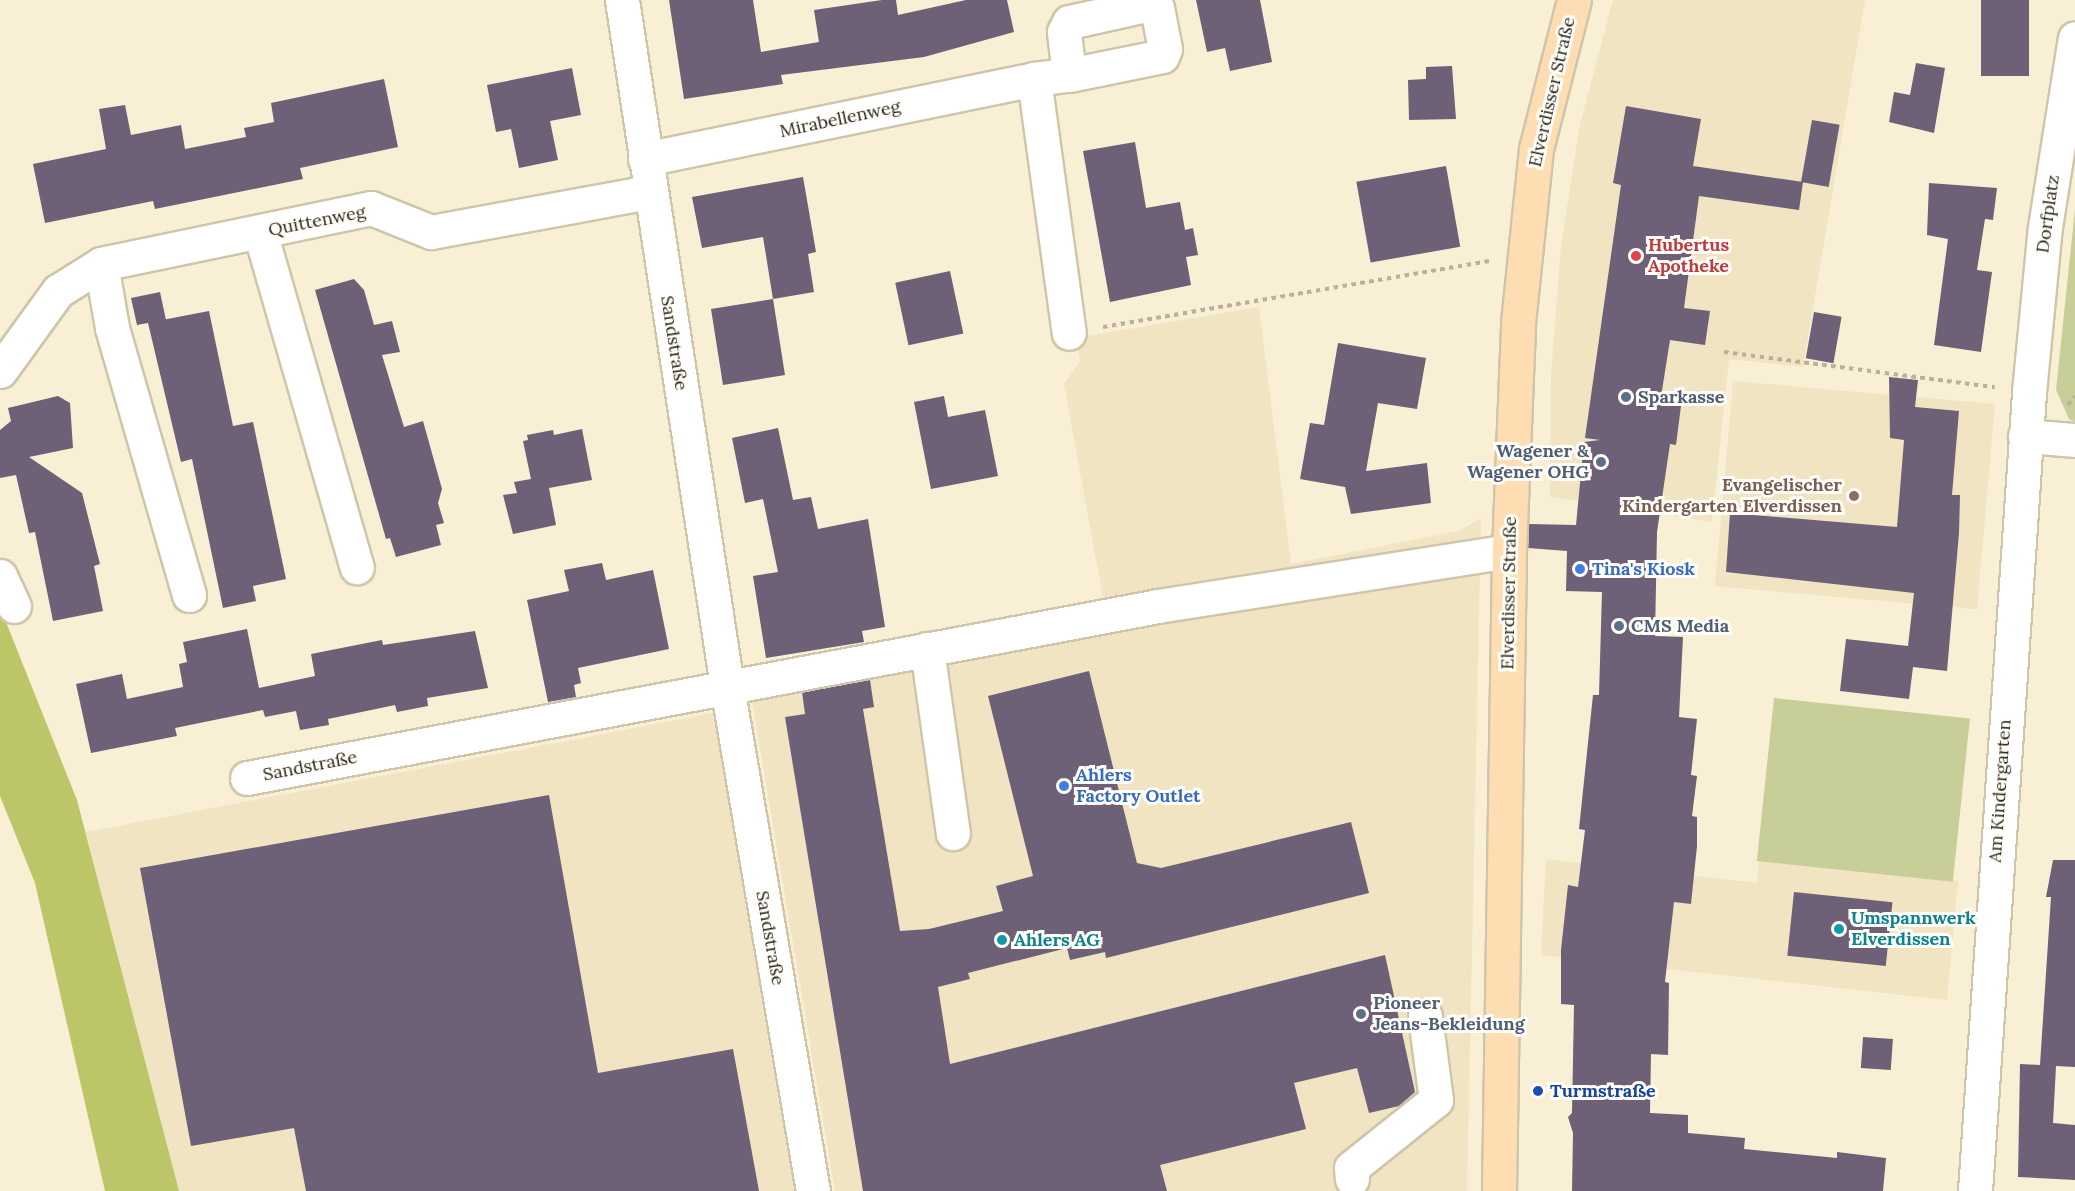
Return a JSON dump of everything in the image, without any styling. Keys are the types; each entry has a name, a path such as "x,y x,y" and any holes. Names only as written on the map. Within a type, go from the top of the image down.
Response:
{"main road":[{"name":"Elverdisser Straße","path":"1499,1191 1509,551 1523,262 1536,149 1574,0"}],"street":[{"name":"Sandstraße","path":"622,0 727,686 813,1191"},
{"name":"Dorfplatz","path":"2029,392 2045,227 2075,38"},
{"name":"Mirabellenweg","path":"645,159 1034,79 1069,75"},
{"path":"1034,79 1069,333"},
{"name":"Quittenweg","path":"0,371 58,291 101,264 371,208 431,232 651,192"},
{"path":"260,231 357,567"},
{"path":"101,264 112,328 189,595"},
{"name":"Am Kindergarten","path":"1975,1191 2029,392"},
{"path":"2025,436 2075,440"},
{"path":"727,686 1158,606 1509,551"},
{"path":"0,576 14,606"},
{"path":"927,649 953,833"},
{"name":"Sandstraße","path":"247,778 727,686"},
{"path":"1352,1179 1350,1168 1436,1100 1425,1016"}],"path":[{"path":"1069,333 1478,261 1523,262"},
{"path":"1724,352 2029,392"}],"shaded area":[{"path":"1613,0 1865,0 1803,367 1729,359 1712,522 1550,497 1551,375 1561,246 1580,124"},
{"name":"Ahlers AG","path":"1259,307 1291,564 1459,531 1481,518 1467,1191 835,1191 747,671 1104,603 1064,384 1080,361 1076,338"},
{"name":"Evangelischer Kindergarten Elverdissen","path":"1733,381 1995,404 1977,609 1715,586"},
{"path":"713,713 794,1191 179,1191 86,832"},
{"path":"1546,859 1757,883 1759,861 1958,881 1947,1000 1541,955"}],"green space":[{"path":"2075,209 2075,422 2069,419 2056,390"},
{"path":"0,607 77,800 179,1191 105,1191 35,883 0,796"},
{"path":"1774,698 1970,719 1953,882 1757,861"}],"building":[{"path":"669,0 753,0 761,52 819,42 814,10 882,0 896,0 898,15 966,0 1007,0 1014,32 924,57 781,75 783,84 684,99"},
{"path":"1196,0 1260,0 1272,62 1230,71 1225,48 1207,52"},
{"path":"1981,0 2029,0 2029,76 1981,76"},
{"path":"1916,63 1945,68 1934,133 1889,122 1894,92 1910,95"},
{"path":"1452,66 1456,119 1409,120 1408,80 1426,79 1426,67"},
{"path":"572,68 581,115 550,121 558,160 519,168 511,129 496,132 487,85"},
{"path":"384,79 398,147 300,168 303,179 155,209 153,201 45,223 33,164 106,149 99,109 125,105 131,135 181,125 185,149 246,137 244,128 274,122 271,103"},
{"path":"1626,106 1701,119 1693,166 1803,182 1799,210 1699,196 1684,308 1710,311 1705,345 1670,340 1660,403 1681,406 1676,445 1670,444 1657,532 1655,636 1683,637 1679,717 1697,719 1691,775 1697,776 1692,816 1697,817 1697,846 1691,904 1674,902 1665,982 1669,983 1668,1055 1651,1054 1650,1113 1688,1115 1688,1133 1745,1138 1744,1149 1837,1158 1837,1152 1886,1158 1883,1191 1572,1191 1573,1133 1568,1117 1572,1113 1574,1005 1561,1004 1561,950 1568,885 1578,887 1585,830 1579,829 1593,695 1599,695 1602,592 1566,591 1567,551 1528,548 1529,524 1576,525 1584,442 1600,440 1585,438 1621,185 1613,183"},
{"path":"1812,120 1840,125 1829,187 1801,182"},
{"path":"1135,142 1146,208 1180,202 1185,230 1193,228 1198,255 1186,257 1191,285 1110,302 1083,151"},
{"path":"1446,166 1460,247 1371,263 1356,182"},
{"path":"803,177 816,252 808,254 814,292 773,299 763,237 702,248 692,197"},
{"path":"1929,183 1997,188 1993,220 1985,219 1977,270 1992,272 1981,352 1934,345 1948,239 1927,235"},
{"path":"950,271 963,334 909,345 895,283"},
{"path":"354,279 364,290 374,325 392,321 400,352 382,355 404,427 423,421 442,489 438,503 444,523 436,525 441,545 396,557 390,538 386,539 315,290"},
{"path":"160,292 166,319 209,311 233,426 253,422 286,579 253,586 256,601 223,608 192,459 181,462 148,323 137,325 131,298"},
{"path":"773,299 785,375 723,385 711,309"},
{"path":"1814,312 1842,317 1833,363 1806,358"},
{"path":"1338,343 1426,358 1417,409 1378,403 1366,471 1427,463 1431,503 1351,514 1345,487 1300,479 1310,423 1324,425"},
{"path":"1889,377 1918,380 1915,407 1959,411 1952,495 1960,495 1959,533 1947,671 1913,667 1909,699 1840,691 1846,639 1908,646 1914,593 1726,572 1730,513 1897,527 1904,440 1890,438"},
{"path":"58,396 70,403 73,448 29,457 82,493 100,564 94,566 103,611 53,621 35,532 29,533 16,475 0,478 0,430 11,421 8,408"},
{"path":"944,396 948,417 985,410 998,476 931,489 914,402"},
{"path":"778,428 793,500 811,497 818,529 868,519 885,627 862,631 864,642 766,658 753,576 778,572 763,499 745,503 732,438"},
{"path":"582,429 592,480 549,488 556,525 513,534 503,495 517,493 514,482 531,479 523,441 528,440 527,435 553,430 554,435"},
{"path":"602,563 606,580 653,570 669,649 578,668 581,683 574,685 576,697 548,702 527,600 569,591 564,570"},
{"path":"247,629 259,688 315,676 311,654 382,640 383,645 475,631 488,688 427,698 428,706 397,712 395,705 328,719 329,725 300,730 296,711 265,717 263,710 175,728 177,736 91,753 76,684 122,674 127,699 183,687 179,664 187,662 183,642"},
{"name":"Ahlers AG","path":"1089,671 1137,863 1161,868 1351,822 1369,893 1106,958 1105,952 1070,960 1067,948 968,973 970,979 938,987 950,1064 1385,955 1415,1092 1399,1106 1369,1113 1357,1068 1294,1083 1306,1129 1160,1165 1167,1191 863,1191 785,717 805,714 802,692 870,680 874,707 863,709 900,931 929,929 1003,911 996,886 1033,876 988,696"},
{"path":"549,795 598,1073 733,1049 759,1191 306,1191 294,1128 191,1146 140,868"},
{"path":"2053,860 2075,860 2075,1067 2056,1066 2053,1123 2075,1125 2075,1180 2018,1177 2020,1064 2040,1065 2051,897 2046,897"},
{"name":"Umspannwerk Elverdissen","path":"1794,892 1892,902 1886,966 1787,956"},
{"path":"1863,1037 1893,1039 1891,1070 1861,1068"}],"place":[{"name":"Hubertus Apotheke","path":"1636,256"},
{"name":"Sparkasse","path":"1626,397"},
{"name":"Wagener & Wagener OHG","path":"1601,462"},
{"name":"Evangelischer Kindergarten Elverdissen","path":"1854,496"},
{"name":"Tina's Kiosk","path":"1580,569"},
{"name":"CMS Media","path":"1619,626"},
{"name":"Ahlers Factory Outlet","path":"1064,786"},
{"name":"Umspannwerk Elverdissen","path":"1839,929"},
{"name":"Ahlers AG","path":"1002,940"},
{"name":"Pioneer Jeans-Bekleidung","path":"1361,1014"},
{"name":"Turmstraße","path":"1538,1091"}]}
